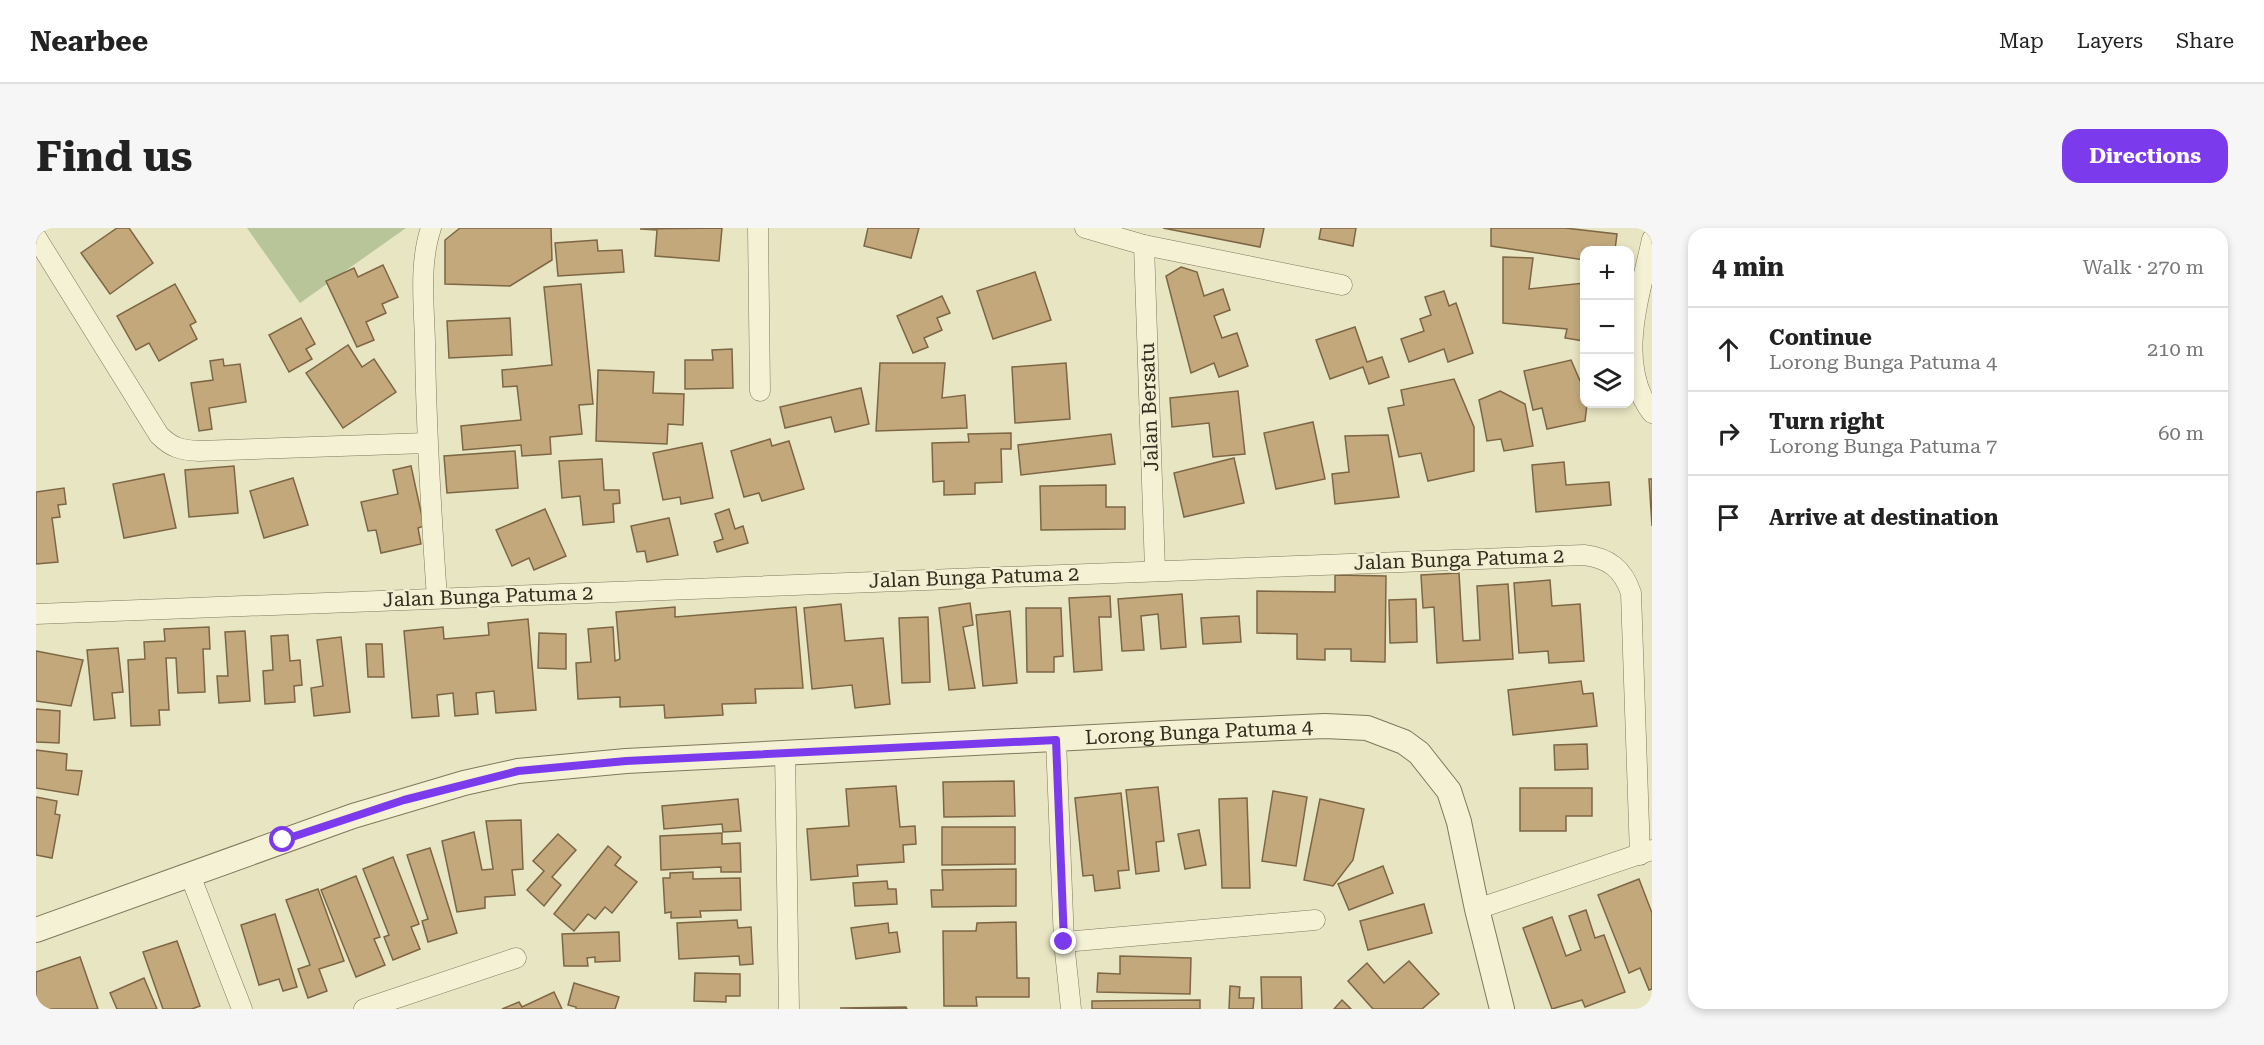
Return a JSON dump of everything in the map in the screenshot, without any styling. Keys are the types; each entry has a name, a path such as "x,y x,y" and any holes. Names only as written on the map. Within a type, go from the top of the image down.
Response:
{"street":[{"path":"431,228 425,244 424,301 427,443 437,598"},
{"path":"758,228 760,392"},
{"path":"1085,228 1144,245 1342,285"},
{"path":"36,237 159,435 169,445 182,450 199,451 427,443"},
{"path":"1652,239 1631,342 1634,375 1652,413"},
{"name":"Jalan Bersatu","path":"1144,245 1155,570"},
{"name":"Jalan Bunga Patuma 2","path":"36,614 1155,570 1598,556 1620,570 1631,593 1646,852"},
{"name":"Lorong Bunga Patuma 4","path":"36,930 363,812 464,783 518,771 574,764 785,752 1325,726 1367,728 1404,742 1419,753 1449,791 1459,822 1477,909 1502,1009"},
{"path":"1056,740 1064,942 1071,1009"},
{"path":"785,752 789,1009"},
{"path":"1477,909 1646,852"},
{"path":"190,875 242,1009"},
{"path":"1064,942 1315,920"},
{"path":"364,1009 516,958"}],"green space":[{"path":"247,228 406,228 300,303"}],"building":[{"path":"117,228 129,228 153,263 110,294 81,253"},
{"path":"460,228 551,228 552,260 510,286 445,284 445,240"},
{"path":"722,228 719,261 655,256 657,230 640,229"},
{"path":"868,228 919,228 911,258 864,246"},
{"path":"1163,228 1264,228 1260,247"},
{"path":"1321,228 1356,228 1353,246 1319,239"},
{"path":"1491,228 1565,228 1617,234 1616,246 1580,246 1580,259 1491,246"},
{"path":"597,240 598,251 622,250 624,272 558,276 555,243"},
{"path":"1503,257 1533,258 1529,289 1580,283 1580,340 1565,338 1567,329 1503,323"},
{"path":"383,265 398,297 382,304 386,313 366,322 374,340 357,347 326,281 354,268 358,277"},
{"path":"1181,267 1197,272 1204,296 1223,289 1230,310 1214,316 1222,338 1237,333 1248,366 1219,377 1214,363 1191,373 1166,276"},
{"path":"1035,272 1051,320 993,339 977,291"},
{"path":"175,284 196,322 190,325 197,339 159,361 149,343 136,350 117,316"},
{"path":"581,284 593,404 579,405 582,434 550,437 551,454 522,456 521,445 463,450 461,426 521,420 517,386 503,387 502,370 552,365 544,287"},
{"path":"1444,291 1449,306 1456,303 1473,353 1448,362 1444,349 1409,362 1401,339 1424,331 1420,319 1431,315 1425,297"},
{"path":"942,296 950,313 937,318 942,330 924,338 928,347 913,353 897,316"},
{"path":"301,318 315,344 306,349 312,359 289,372 269,335"},
{"path":"510,318 512,355 449,358 447,321"},
{"path":"1355,327 1367,362 1382,357 1389,377 1369,384 1363,367 1330,379 1316,340"},
{"path":"348,345 362,367 374,359 396,392 343,428 306,373"},
{"path":"732,349 733,388 685,389 685,360 713,360 712,350"},
{"path":"223,359 224,366 240,364 246,402 209,408 212,429 199,431 191,383 213,380 210,361"},
{"path":"1571,360 1580,381 1580,408 1587,408 1585,421 1547,429 1542,408 1533,410 1524,371"},
{"path":"880,363 945,363 942,398 965,395 967,428 876,431"},
{"path":"1066,363 1070,419 1015,423 1012,367"},
{"path":"598,370 654,372 653,393 684,394 683,425 668,424 667,444 596,441"},
{"path":"1454,379 1474,427 1474,471 1428,481 1421,453 1399,457 1388,408 1404,405 1401,390"},
{"path":"861,388 869,424 835,432 831,417 785,428 780,407"},
{"path":"1238,391 1245,454 1213,457 1209,423 1172,427 1170,398"},
{"path":"1500,391 1525,404 1533,446 1504,451 1501,439 1487,441 1479,400"},
{"path":"1313,422 1325,479 1276,489 1264,433"},
{"path":"1011,433 1011,449 1001,449 1002,482 975,483 975,494 944,495 944,481 933,482 932,443 969,442 968,434"},
{"path":"1111,434 1115,464 1021,475 1018,445"},
{"path":"1388,435 1399,497 1335,504 1332,474 1349,472 1345,436"},
{"path":"770,439 772,446 789,441 804,489 762,501 759,493 744,497 731,451"},
{"path":"702,443 713,498 681,504 680,497 663,500 653,453"},
{"path":"515,451 518,488 447,493 444,456"},
{"path":"1234,458 1244,503 1184,517 1174,473"},
{"path":"602,459 604,490 619,490 620,503 613,504 614,522 583,525 580,496 562,498 559,461"},
{"path":"1564,462 1566,485 1609,482 1611,505 1536,512 1532,465"},
{"path":"234,466 238,513 189,517 185,470"},
{"path":"411,466 424,526 418,528 421,544 381,553 376,530 368,531 361,502 398,494 393,470"},
{"path":"164,474 176,528 124,538 113,484"},
{"path":"293,478 308,525 264,538 250,491"},
{"path":"1649,479 1652,479 1652,526"},
{"path":"1106,485 1106,507 1125,507 1125,529 1041,530 1040,486"},
{"path":"64,488 66,504 58,505 60,517 52,518 58,562 36,564 36,492"},
{"path":"545,509 566,556 534,570 529,558 512,566 496,530"},
{"path":"729,509 735,529 743,526 748,543 717,552 714,542 723,539 715,514"},
{"path":"669,518 678,555 647,562 645,551 637,552 631,526"},
{"path":"1459,573 1463,641 1480,640 1477,586 1508,584 1513,659 1437,663 1434,607 1423,608 1421,575"},
{"path":"1335,575 1386,576 1385,662 1351,661 1351,649 1325,649 1325,660 1297,659 1297,634 1257,633 1257,591 1335,592"},
{"path":"1550,580 1552,606 1580,604 1584,661 1549,663 1548,651 1519,653 1514,583"},
{"path":"1182,594 1186,647 1161,649 1158,614 1141,616 1144,650 1122,651 1118,599"},
{"path":"1110,596 1111,617 1099,617 1102,670 1074,672 1069,598"},
{"path":"1416,599 1417,642 1390,643 1389,600"},
{"path":"970,603 973,625 963,627 975,688 949,690 939,608"},
{"path":"841,604 845,641 883,638 890,704 855,708 852,685 812,689 804,608"},
{"path":"675,607 675,617 796,607 803,688 755,689 756,703 722,704 723,715 665,718 664,705 620,707 620,697 578,699 576,663 591,662 588,629 613,627 615,661 620,659 616,612"},
{"path":"1026,608 1061,608 1063,656 1054,657 1054,672 1027,672"},
{"path":"1010,611 1017,683 983,686 976,615"},
{"path":"1239,616 1241,642 1203,644 1201,618"},
{"path":"928,617 930,682 902,683 899,618"},
{"path":"528,619 536,710 496,713 494,691 476,693 478,714 455,716 453,693 437,695 439,716 412,718 404,631 443,627 444,639 489,635 488,623"},
{"path":"209,627 210,649 203,649 205,692 178,693 176,658 166,658 169,710 159,710 160,725 131,726 128,660 145,659 144,642 165,641 164,629"},
{"path":"245,631 250,701 219,703 217,676 228,676 225,632"},
{"path":"539,633 566,634 566,669 538,668"},
{"path":"288,635 290,661 300,660 302,685 294,686 295,702 265,704 263,671 273,670 271,636"},
{"path":"341,637 350,712 314,716 311,688 323,686 317,640"},
{"path":"366,644 382,644 384,677 368,677"},
{"path":"118,648 123,692 112,693 115,718 94,720 87,650"},
{"path":"36,651 83,660 71,706 36,701"},
{"path":"1581,681 1583,694 1593,693 1597,726 1513,735 1508,690"},
{"path":"36,709 60,711 59,743 36,742"},
{"path":"1587,744 1588,769 1555,770 1554,745"},
{"path":"36,750 67,754 66,770 82,771 78,795 36,788"},
{"path":"1014,781 1015,816 944,817 943,782"},
{"path":"896,786 900,827 915,826 916,844 903,845 904,862 857,865 858,876 811,880 807,829 849,826 846,789"},
{"path":"1158,787 1164,841 1156,842 1159,871 1136,874 1126,790"},
{"path":"1520,788 1592,788 1592,816 1566,816 1566,831 1520,831"},
{"path":"1273,791 1307,797 1296,866 1262,861"},
{"path":"1121,793 1129,870 1118,871 1120,888 1095,891 1093,875 1083,876 1075,798"},
{"path":"36,797 57,801 55,814 60,815 52,858 36,855"},
{"path":"1247,798 1250,888 1222,888 1219,799"},
{"path":"738,799 741,831 723,832 722,824 664,829 662,806"},
{"path":"1320,799 1364,809 1353,860 1333,886 1304,880"},
{"path":"521,820 523,869 512,870 515,895 485,897 485,908 457,912 442,841 474,832 482,870 493,869 486,821"},
{"path":"942,827 1015,827 1015,864 942,865"},
{"path":"1199,830 1206,865 1185,869 1178,834"},
{"path":"722,833 722,844 740,843 741,872 721,872 721,867 661,870 660,836"},
{"path":"558,834 576,850 552,877 561,885 544,906 527,890 544,871 533,861"},
{"path":"608,846 621,857 615,865 637,882 612,913 605,907 595,919 588,914 574,931 554,914"},
{"path":"430,848 457,933 428,942 422,921 428,919 407,855"},
{"path":"393,857 419,924 411,927 420,949 393,960 384,937 389,935 363,869"},
{"path":"1383,866 1393,893 1349,910 1338,884"},
{"path":"1016,869 1016,906 932,907 931,890 943,890 942,870"},
{"path":"693,872 693,879 740,878 741,910 700,911 701,917 671,918 671,912 665,913 663,878 670,878 670,873"},
{"path":"356,876 380,937 374,939 385,965 356,977 321,890"},
{"path":"1639,879 1652,913 1652,989 1649,990 1640,968 1629,973 1598,895"},
{"path":"887,881 888,889 896,889 897,904 855,906 853,883"},
{"path":"318,889 344,961 319,969 327,991 308,998 298,969 310,965 286,900"},
{"path":"1424,904 1432,933 1368,950 1360,921"},
{"path":"1586,910 1595,938 1604,935 1625,992 1585,1007 1582,1000 1552,1009 1523,928 1552,917 1566,956 1581,950 1569,916"},
{"path":"275,914 297,987 283,991 279,979 259,985 241,925"},
{"path":"737,920 738,928 751,927 753,964 740,965 739,956 679,959 677,923"},
{"path":"1016,922 1017,978 1029,978 1029,997 976,997 977,1006 944,1006 943,931 976,931 977,923"},
{"path":"888,923 889,933 897,932 900,952 856,959 851,928"},
{"path":"619,932 620,961 595,962 595,957 587,958 588,966 564,966 562,934"},
{"path":"177,941 200,1006 192,1009 163,1009 143,952"},
{"path":"1120,956 1191,958 1190,994 1097,992 1098,973 1120,974"},
{"path":"80,957 98,1009 36,1009 36,972"},
{"path":"1409,961 1439,994 1422,1009 1373,1009 1348,981 1367,963 1384,983"},
{"path":"695,973 740,974 740,996 726,996 726,1002 694,1001"},
{"path":"1261,977 1301,977 1302,1009 1262,1009"},
{"path":"144,978 157,1009 117,1009 110,993"},
{"path":"574,983 619,997 615,1009 576,1009 568,1005"},
{"path":"1230,986 1240,987 1239,998 1254,998 1253,1009 1229,1009"},
{"path":"554,992 562,1009 502,1009 519,1002 522,1007"},
{"path":"1200,1000 1200,1009 1092,1009 1092,1001"},
{"path":"1342,1000 1351,1009 1334,1009"},
{"path":"906,1007 907,1009 840,1008"}],"route":[{"path":"283,840 353,816 464,783 518,771 564,765 1056,740 1064,942"}]}
